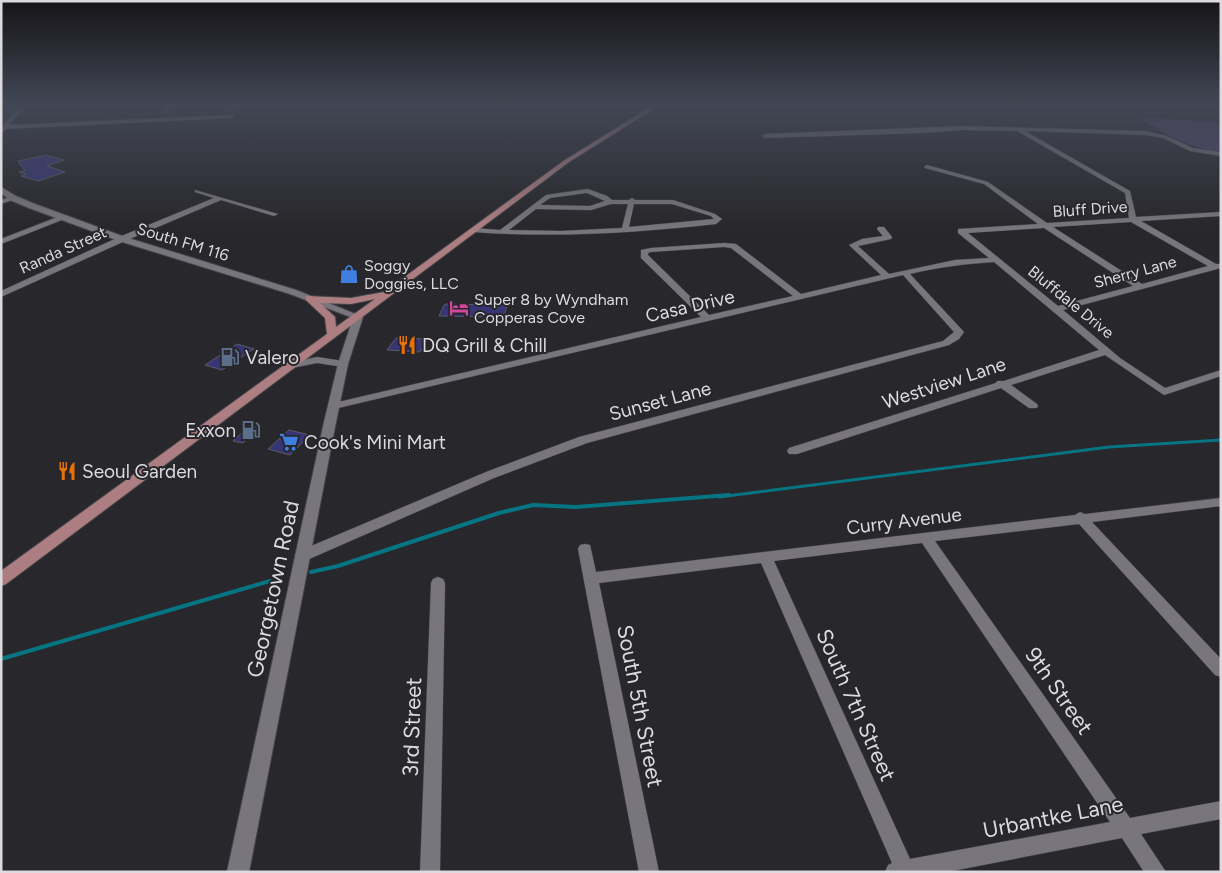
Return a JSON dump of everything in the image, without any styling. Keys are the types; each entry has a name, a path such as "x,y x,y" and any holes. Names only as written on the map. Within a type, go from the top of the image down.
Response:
{"main road":[{"path":"1,580 567,161 590,147"},
{"name":"South FM 116","path":"1,189 14,198 63,218 122,239 311,299 358,317"},
{"path":"311,299 351,301 392,291"},
{"path":"311,299 330,316 332,336"},
{"name":"Georgetown Road","path":"238,872 343,364 358,317"}],"street":[{"path":"1049,147 1128,192 1134,220 1218,266"},
{"path":"1184,147 1192,150 1221,154"},
{"path":"927,167 986,182 1047,226 1139,286"},
{"path":"196,191 274,214"},
{"path":"501,233 548,196 578,191 595,192 610,202"},
{"path":"1,202 14,198"},
{"name":"Randa Street","path":"1,294 122,239 220,198"},
{"path":"474,230 501,233 574,233 707,223 716,222 718,219 713,215 673,202 632,200 610,202 591,208 568,210 533,207"},
{"path":"625,229 632,200"},
{"name":"Bluff Drive","path":"961,231 1219,215"},
{"path":"1,242 63,218"},
{"path":"881,229 888,236 853,245 888,277"},
{"name":"Bluffdale Drive","path":"961,231 1107,351 1164,392 1221,373"},
{"path":"708,319 644,256 644,252 724,245 733,246 801,298"},
{"name":"Casa Drive","path":"334,406 905,273 955,262 996,260"},
{"name":"Sherry Lane","path":"1058,309 1218,266"},
{"name":"Sunset Lane","path":"302,556 490,475 583,440 946,343 956,337 959,332 905,273"},
{"name":"Westview Lane","path":"793,451 1001,383 1107,351"},
{"path":"292,366 317,360 343,364"},
{"path":"1001,383 1033,406"},
{"name":"Curry Avenue","path":"592,578 1221,502"},
{"path":"1080,518 1221,670"},
{"name":"9th Street","path":"925,537 1156,872"},
{"name":"South 5th Street","path":"585,549 649,872"},
{"name":"South 7th Street","path":"765,557 902,871"},
{"name":"3rd Street","path":"430,872 438,583"},
{"name":"Urbantke Lane","path":"902,871 1221,810"}],"shaded area":[{"path":"1196,147 1221,147 1221,152 1210,150"}],"building":[{"path":"46,155 64,160 47,166 65,172 38,181 21,176 26,174 19,172 25,171 18,161"},
{"name":"Super 8 by Wyndham Copperas Cove","path":"444,305 507,305 503,321 493,321 495,317 439,316"},
{"name":"DQ Grill & Chill","path":"396,338 427,339 420,352 387,350"},
{"name":"Valero","path":"237,344 254,349 222,370 205,365"},
{"name":"Exxon","path":"255,421 260,427 243,443 233,441"},
{"name":"Cook's Mini Mart","path":"289,430 310,435 290,455 268,449"}],"waterway":[{"path":"719,497 1109,447 1221,440"},
{"path":"311,572 338,566 499,513 533,505 576,507 729,495"},
{"path":"1,659 270,581"}],"place":[{"name":"Soggy Doggies, LLC","path":"349,274"},
{"name":"Super 8 by Wyndham Copperas Cove","path":"459,308"},
{"name":"DQ Grill & Chill","path":"407,345"},
{"name":"Valero","path":"230,357"},
{"name":"Exxon","path":"251,430"},
{"name":"Cook's Mini Mart","path":"289,442"},
{"name":"Seoul Garden","path":"67,471"}]}
